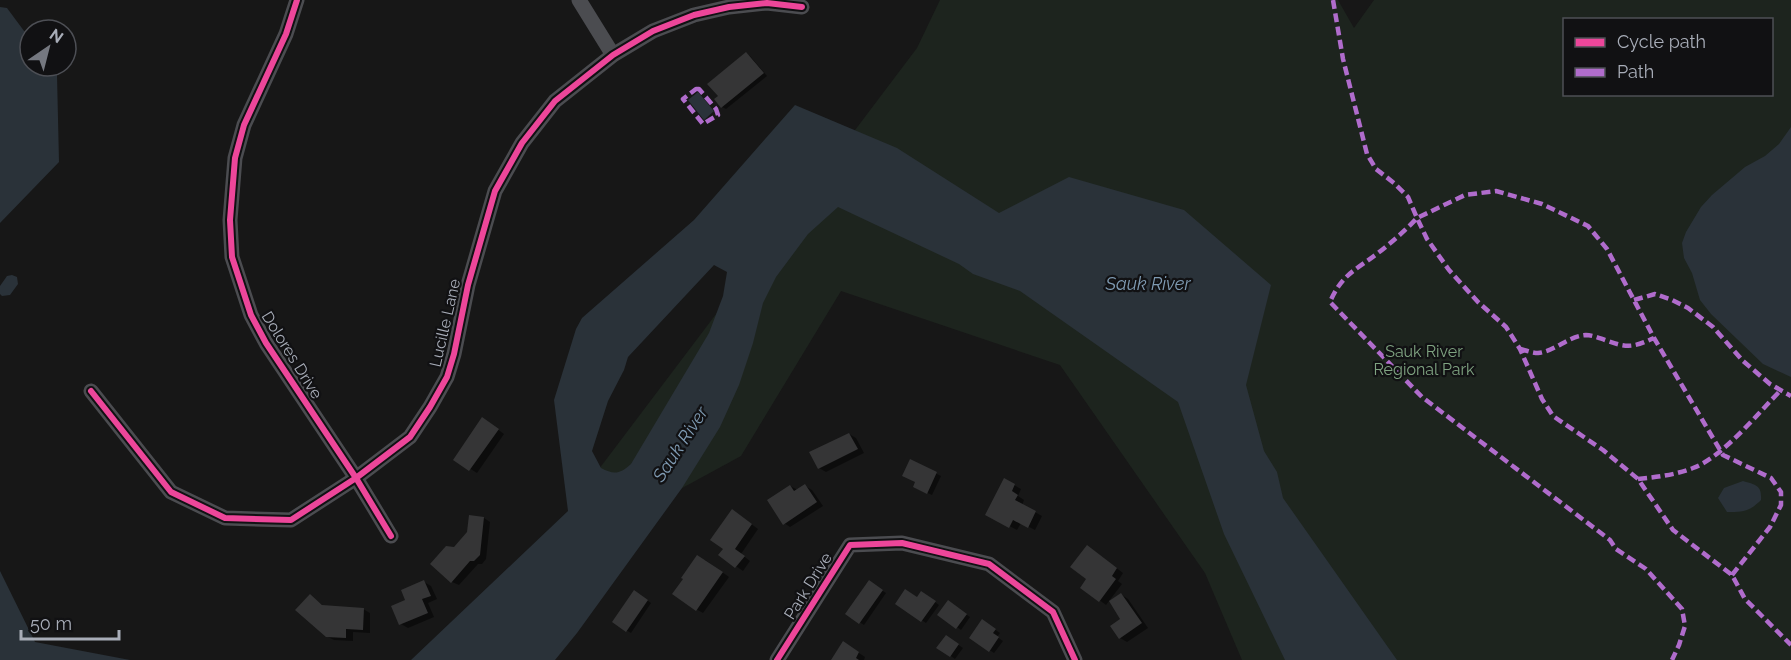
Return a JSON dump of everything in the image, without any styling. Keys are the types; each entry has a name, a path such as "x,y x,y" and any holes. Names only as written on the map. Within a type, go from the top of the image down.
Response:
{"street":[{"name":"Dolores Drive","path":"297,0 286,34 244,125 235,158 230,220 232,257 251,315 266,343 356,477 391,536"},
{"path":"579,0 613,55"},
{"name":"Lucille Lane","path":"91,391 171,492 225,518 291,520 411,437 430,407 447,377 454,354 468,285 495,191 522,143 555,100 613,55 652,31 694,15 729,7 767,3 802,7"},
{"name":"Park Drive","path":"777,660 850,545 902,543 989,564 1053,612 1075,660"}],"green space":[{"name":"Sauk River Regional Park","path":"940,0 1338,0 1354,28 1374,0 1791,0 1791,660 1242,660 1205,573 1060,365 841,291 741,456 673,493 568,510 917,48"}],"water":[{"path":"0,7 7,8 18,23 18,78 57,78 59,162 0,223"},
{"path":"698,92 714,111 704,120 688,100"},
{"name":"Sauk River","path":"795,105 897,148 999,213 1069,177 1184,210 1271,285 1246,385 1264,451 1277,472 1283,498 1397,660 1285,660 1224,534 1178,402 1020,291 973,274 959,264 838,207 808,234 776,277 763,303 739,385 720,427 682,488 555,660 411,660 568,511 554,400 576,329 582,318 694,220","holes":["714,265 727,272 723,296 709,333 631,464 617,472 601,468 592,451 608,401 628,357"]},
{"path":"1791,127 1791,377 1763,364 1711,314 1700,300 1692,273 1684,258 1682,243 1701,207 1712,195 1745,167 1765,156 1779,144"},
{"path":"7,276 17,277 18,284 10,295 2,296 0,286"},
{"path":"1743,481 1759,488 1761,500 1746,510 1727,512 1718,498 1724,488"},
{"path":"0,571 35,642 130,660 0,660"}],"building":[{"path":"746,52 764,73 721,108 714,99 718,96 707,84"},
{"path":"482,417 499,429 469,471 453,460"},
{"path":"849,433 858,449 818,469 809,452"},
{"path":"910,459 937,472 927,494 913,487 915,482 902,476"},
{"path":"1004,478 1015,484 1012,491 1018,495 1015,500 1036,511 1028,528 1013,520 1009,528 985,515"},
{"path":"805,484 817,502 783,525 767,500 790,485 794,491"},
{"path":"732,509 752,524 735,549 745,556 735,568 718,555 723,549 710,540"},
{"path":"469,515 484,517 480,555 474,561 470,561 451,583 430,564 446,546 454,547 467,532"},
{"path":"1087,545 1117,568 1112,576 1116,579 1099,602 1080,588 1086,579 1070,567"},
{"path":"697,555 723,572 696,611 672,594"},
{"path":"424,580 431,596 422,599 428,613 399,625 391,606 405,600 401,590"},
{"path":"869,580 883,590 859,624 845,614"},
{"path":"905,589 917,597 921,591 936,601 921,622 895,604"},
{"path":"634,590 648,600 626,632 612,622"},
{"path":"1121,593 1142,623 1119,639 1110,626 1120,619 1109,601"},
{"path":"310,594 322,605 364,608 363,630 346,629 346,638 326,637 295,610"},
{"path":"948,600 967,614 956,629 937,615"},
{"path":"982,619 996,629 993,633 999,637 989,652 969,638"},
{"path":"946,635 959,644 950,657 936,648"},
{"path":"843,641 859,652 856,658 859,660 831,660"}],"marked path":[{"path":"1333,0 1343,59 1367,154 1376,169 1408,197 1417,218 1393,241 1345,279 1330,302 1422,397 1610,540 1616,549 1646,569 1682,609 1685,626 1672,660"},
{"path":"696,89 699,89 716,109 718,115 703,124 683,99 696,89"},
{"path":"1732,575 1770,527 1781,505 1781,492 1771,478 1723,455 1654,338 1607,249 1588,226 1542,204 1496,191 1465,195 1417,218 1427,239 1449,270 1478,302 1506,327 1520,349 1542,399 1553,416 1603,450 1638,479 1673,530 1732,575 1745,599 1791,645"},
{"path":"1634,300 1655,294 1688,308 1713,327 1743,361 1770,384 1791,396"},
{"path":"1520,349 1536,353 1544,352 1573,338 1586,335 1630,346 1654,338"},
{"path":"1638,479 1679,472 1704,462 1728,445 1781,390"}],"cycle path":[{"path":"297,0 286,34 244,125 235,158 230,220 232,257 251,315 266,343 356,478 391,536"},
{"path":"91,391 171,492 225,518 291,520 356,478 410,437 430,407 447,377 454,354 468,285 495,191 522,143 555,101 613,55 653,31 694,15 729,7 767,3 802,7"},
{"path":"777,660 850,545 902,543 989,564 1053,612 1075,660"}]}
